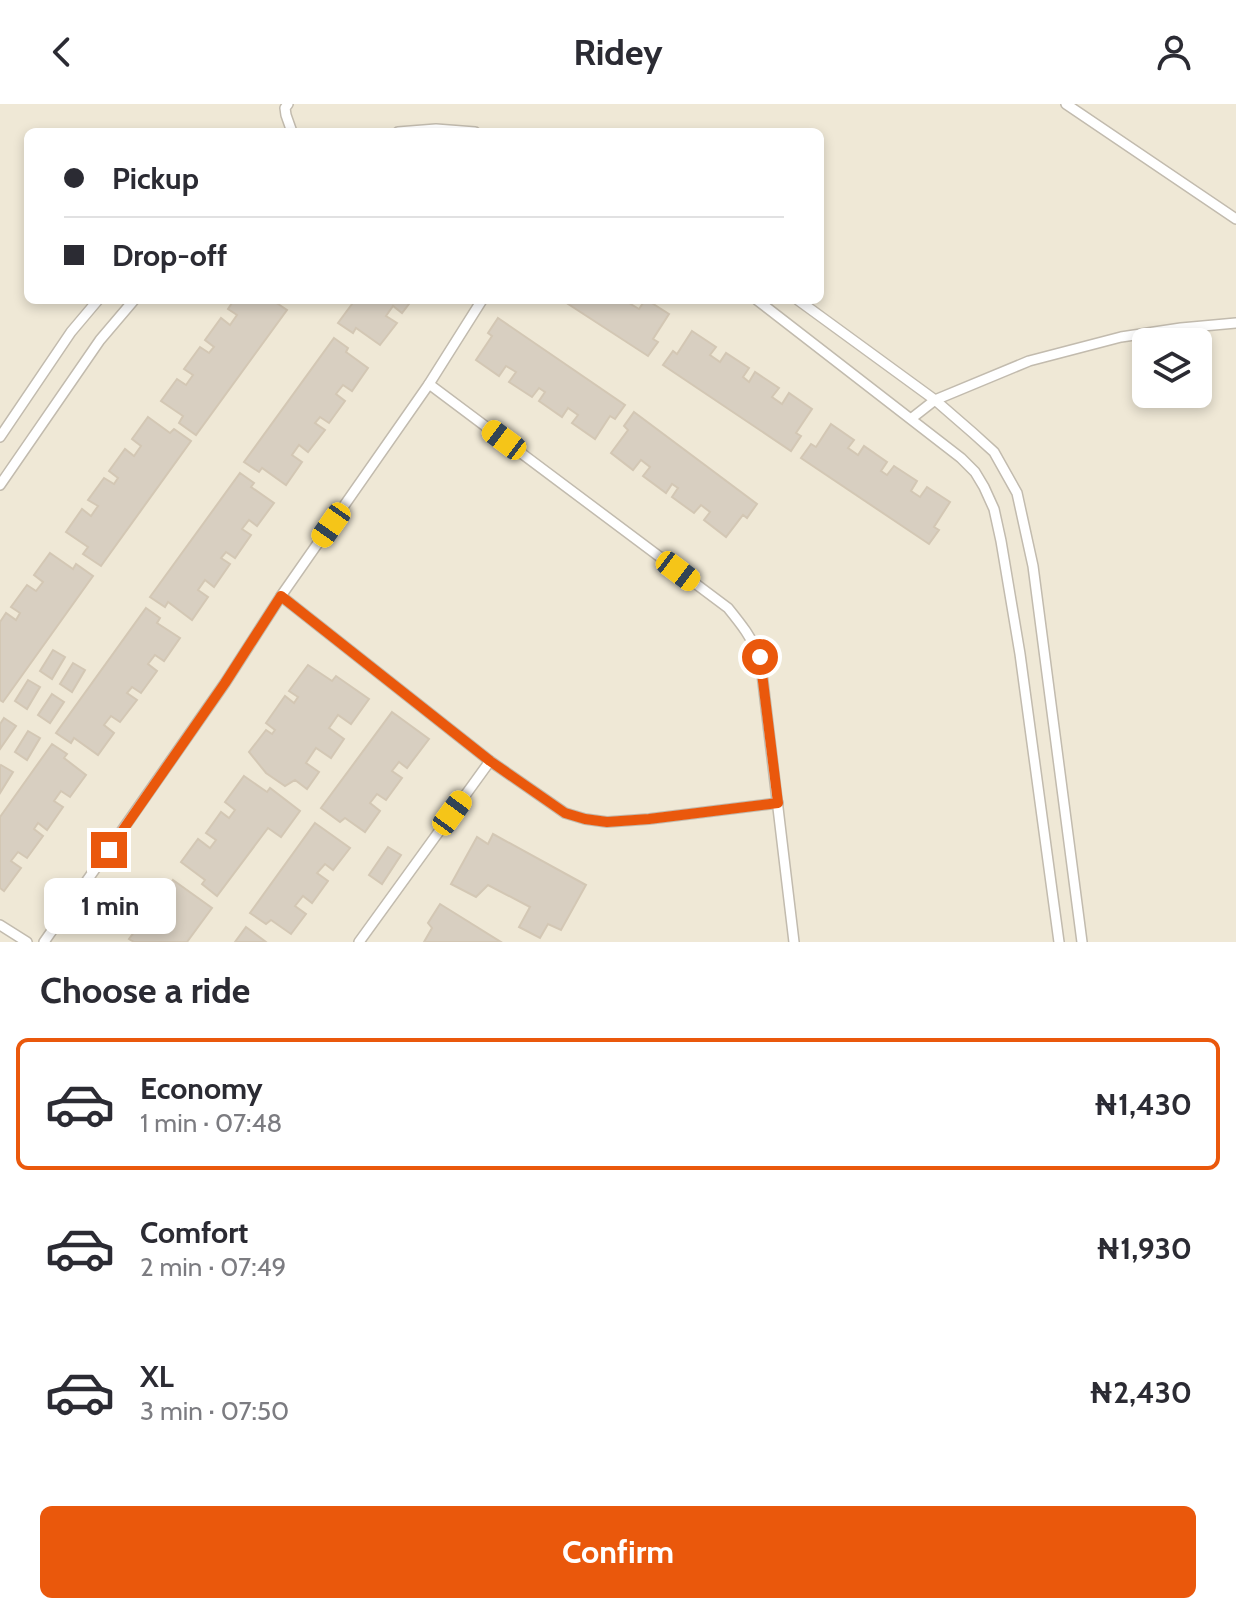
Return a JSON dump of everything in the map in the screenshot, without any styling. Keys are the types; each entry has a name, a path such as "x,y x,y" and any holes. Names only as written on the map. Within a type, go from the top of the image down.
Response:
{"lane":[{"path":"288,104 285,108 291,128"},
{"path":"1066,104 1236,219"},
{"path":"0,437 56,352 95,304"},
{"path":"0,485 100,340 131,304"},
{"path":"44,942 225,683 281,596 429,384 479,304"},
{"path":"762,304 961,458 975,472 994,509 1020,654 1059,942"},
{"path":"803,304 935,400 994,452 1017,493 1033,566 1082,942"},
{"path":"912,418 935,400 1029,361 1121,337 1236,323"},
{"path":"429,384 728,608 743,626 760,657 794,942"},
{"path":"281,596 490,761 565,813 607,822 778,803"},
{"path":"359,942 490,761"},
{"path":"0,925 27,942"}],"shaded area":[{"path":"0,104 1236,104 1236,942 0,942"}],"building":[{"path":"231,304 278,304 287,310 196,435 179,423 183,416 161,401 177,379 186,385 193,375 184,369 200,347 209,353 214,347 205,340 221,318 230,325 237,315 228,309"},
{"path":"352,304 409,304 402,313 393,306 386,316 397,323 380,345 356,328 353,333 338,323"},
{"path":"568,304 631,304 639,309 642,304 653,304 669,314 653,339 658,342 648,356"},
{"path":"498,318 625,405 615,419 610,416 595,439 572,423 578,415 568,408 562,417 539,401 545,392 539,388 532,397 509,382 516,372 506,366 499,376 476,360 492,336 488,333"},
{"path":"692,331 716,347 710,355 720,362 726,353 749,368 743,377 749,382 755,372 779,388 772,397 782,404 789,393 812,409 796,433 801,436 791,451 663,365 673,351 677,354"},
{"path":"334,338 348,348 346,352 368,368 352,391 343,385 336,394 345,401 329,423 320,417 315,423 325,430 308,452 299,445 292,455 302,462 286,485 262,468 259,472 244,462"},
{"path":"634,412 757,504 747,518 743,515 726,537 704,520 710,512 701,505 694,513 672,497 678,488 672,484 666,493 643,476 650,467 641,460 633,470 611,453 628,430 624,426"},
{"path":"148,417 170,433 174,429 191,441 101,566 83,554 88,547 66,532 82,509 91,516 98,506 88,500 104,478 114,484 118,478 109,471 125,449 134,456 141,446 132,439"},
{"path":"831,424 854,440 848,448 858,455 864,446 887,462 881,471 887,475 894,466 917,481 911,491 920,497 927,487 950,502 934,527 939,530 929,544 801,458 811,444 816,447"},
{"path":"240,473 254,483 251,487 274,503 257,526 249,520 242,529 251,535 235,558 226,552 221,558 230,564 214,587 205,580 198,590 208,597 192,620 168,602 165,607 150,597"},
{"path":"50,553 73,569 76,564 93,576 3,702 0,700 0,622 6,613 16,620 20,613 11,607 27,585 36,591 43,582 34,575"},
{"path":"146,608 160,618 157,623 180,638 164,661 155,655 148,664 157,671 141,693 132,687 127,693 137,700 120,722 111,716 104,725 114,733 98,755 74,738 71,743 56,733"},
{"path":"53,650 65,657 52,679 40,671"},
{"path":"73,663 85,670 72,692 60,684"},
{"path":"308,665 332,681 336,676 369,699 351,724 338,715 329,728 344,739 331,758 316,748 306,763 319,772 307,789 295,780 285,786 266,773 249,752 266,730 272,734 275,730 266,723 285,696 294,703 298,697 289,691"},
{"path":"28,680 40,687 27,709 15,701"},
{"path":"52,694 64,702 50,723 38,715"},
{"path":"392,712 429,739 407,768 399,762 392,771 402,778 386,800 377,794 370,803 380,811 365,832 345,818 340,822 321,808"},
{"path":"4,718 16,726 0,749 0,724"},
{"path":"28,731 40,738 27,760 15,752"},
{"path":"52,744 67,754 64,758 86,775 70,797 61,791 54,801 63,807 47,830 38,823 34,829 43,836 27,858 18,852 11,861 21,868 4,891 0,888 0,817"},
{"path":"0,766 13,772 0,793"},
{"path":"244,776 267,792 270,788 300,811 281,837 268,828 217,896 202,884 205,880 181,862 198,839 210,848 216,840 206,833 221,812 229,818 235,810 225,802"},
{"path":"315,823 350,848 333,870 325,864 317,873 328,881 312,903 303,896 295,906 306,914 291,934 271,920 266,924 250,913"},
{"path":"493,834 586,885 561,930 548,924 540,938 519,927 530,907 488,885 476,897 451,884 477,837 488,844"},
{"path":"388,847 401,855 382,884 369,875"},
{"path":"173,880 212,908 187,942 134,942 129,939 149,912 159,919 163,912 154,905"},
{"path":"440,904 501,942 424,942 432,928 428,923"},
{"path":"246,927 266,942 235,942"}],"route":[{"path":"109,850 225,683 281,596 539,797 565,813 607,822 778,803 760,657"}]}
